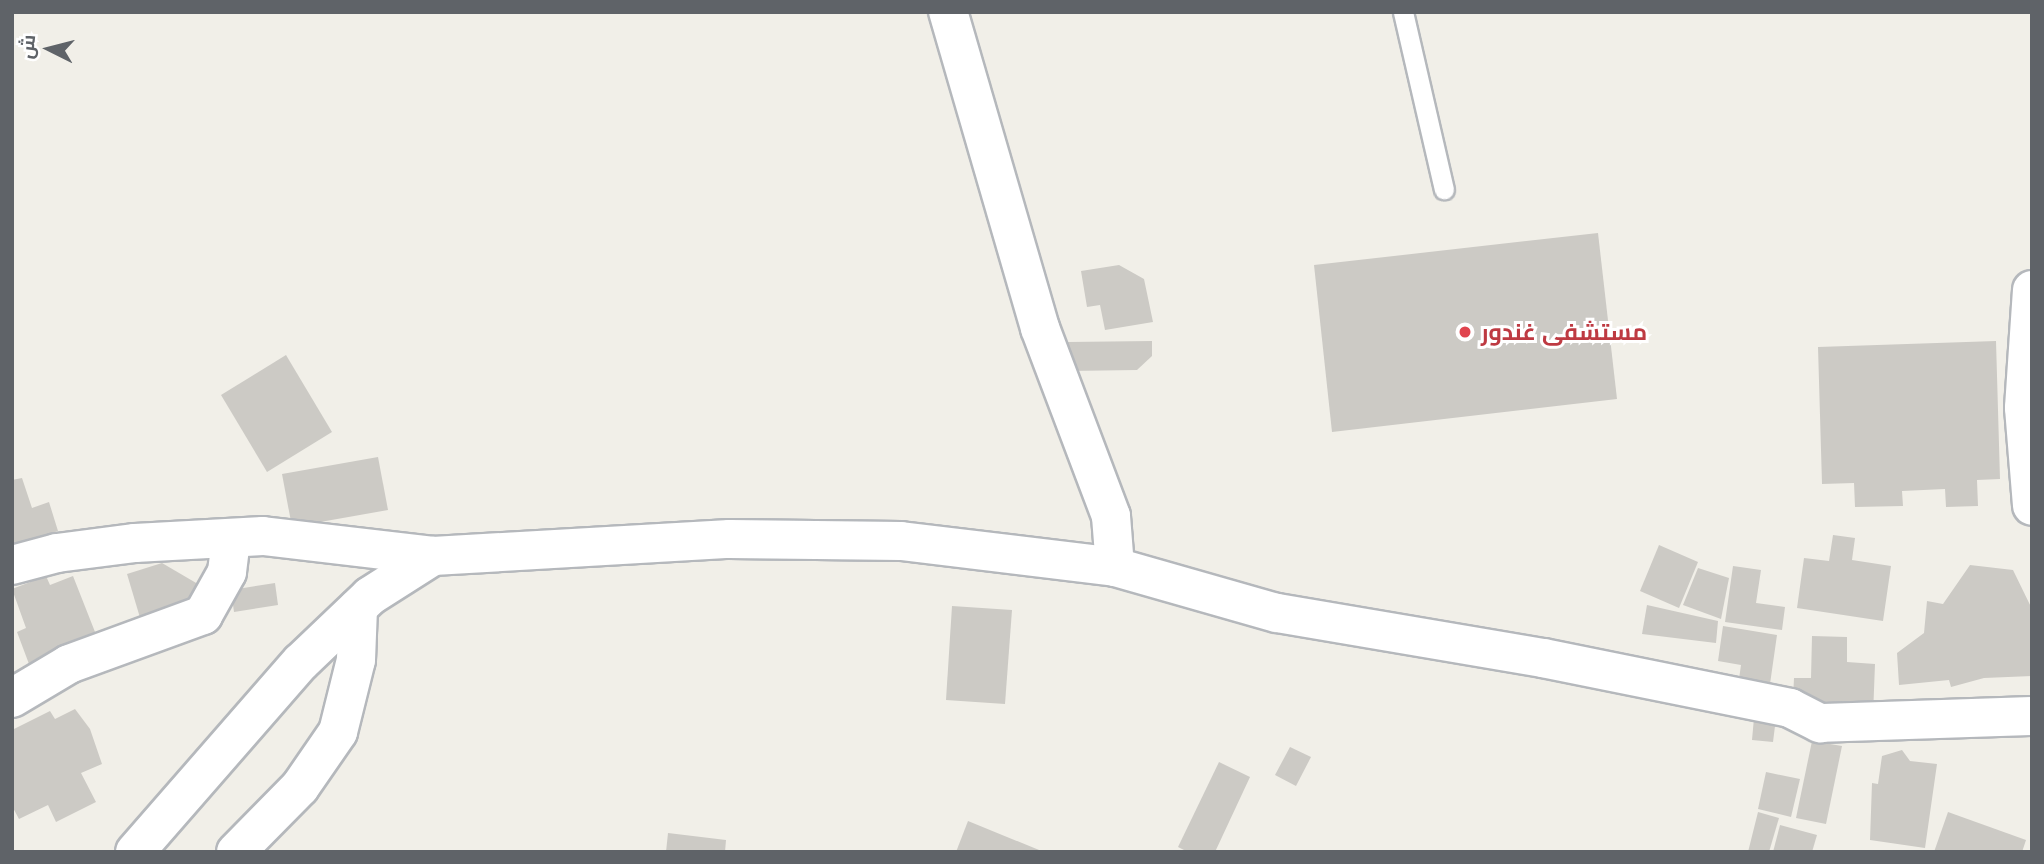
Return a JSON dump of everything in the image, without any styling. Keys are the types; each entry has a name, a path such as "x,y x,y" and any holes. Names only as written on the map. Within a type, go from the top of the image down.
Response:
{"street":[{"path":"948,12 1040,328 1111,516 1115,567"},
{"path":"2032,290 2024,408 2032,506"},
{"path":"12,565 57,553 263,536 433,556 730,539 901,541 1115,567 1277,613 1543,658 1790,708 1821,723 2032,716"},
{"path":"12,698 69,664 203,615 227,572 231,539"},
{"path":"135,852 301,662 358,608 433,556"},
{"path":"236,852 300,787 338,732 356,660 358,608"}],"lane":[{"path":"1403,12 1444,189"}],"building":[{"name":"مستشفى غندور","path":"1598,233 1617,399 1332,432 1314,265"},
{"path":"1119,265 1144,279 1153,322 1105,330 1100,305 1087,307 1081,271"},
{"path":"1152,341 1152,356 1137,370 1068,371 1068,342"},
{"path":"1996,341 2000,479 1977,480 1978,506 1946,507 1945,489 1902,491 1903,506 1855,507 1854,483 1822,484 1818,347"},
{"path":"286,355 332,432 267,472 221,395"},
{"path":"378,457 388,510 292,527 282,474"},
{"path":"22,478 32,508 49,502 58,531 12,546 12,480"},
{"path":"1833,535 1855,538 1852,560 1891,566 1883,621 1797,608 1804,558 1829,561"},
{"path":"1659,545 1698,562 1679,608 1640,591"},
{"path":"162,563 203,587 207,600 141,621 127,574"},
{"path":"1970,565 2013,570 2032,609 2032,676 1984,678 1951,687 1949,680 1899,685 1897,653 1924,633 1927,601 1943,604"},
{"path":"1733,566 1761,570 1756,603 1785,607 1782,630 1725,622"},
{"path":"1698,568 1729,578 1721,619 1683,605"},
{"path":"46,576 50,585 73,576 97,637 29,664 17,632 26,628 12,589"},
{"path":"275,583 278,605 234,612 231,590"},
{"path":"1647,605 1718,621 1716,643 1642,634"},
{"path":"952,606 1012,610 1005,704 946,700"},
{"path":"1723,626 1777,635 1769,691 1738,686 1741,665 1718,661"},
{"path":"1812,636 1847,637 1847,662 1875,664 1873,716 1793,699 1794,678 1811,678"},
{"path":"1755,707 1777,710 1773,742 1752,740"},
{"path":"75,709 90,729 102,764 81,773 96,802 56,822 48,805 19,819 12,806 12,730 50,711 55,719"},
{"path":"1812,741 1842,746 1826,824 1796,818"},
{"path":"1290,747 1311,757 1296,786 1275,775"},
{"path":"1902,750 1910,761 1937,764 1925,848 1870,840 1872,783 1878,784 1882,756"},
{"path":"1219,762 1250,777 1215,852 1188,852 1178,847"},
{"path":"1766,772 1800,779 1791,817 1758,809"},
{"path":"1758,812 1779,818 1769,852 1748,852"},
{"path":"1948,812 2026,840 2022,852 1934,852"},
{"path":"968,821 1044,852 956,852"},
{"path":"1780,825 1817,835 1812,852 1773,852"},
{"path":"668,833 726,840 725,852 666,852"}],"place":[{"name":"مستشفى غندور","path":"1465,332"}]}
